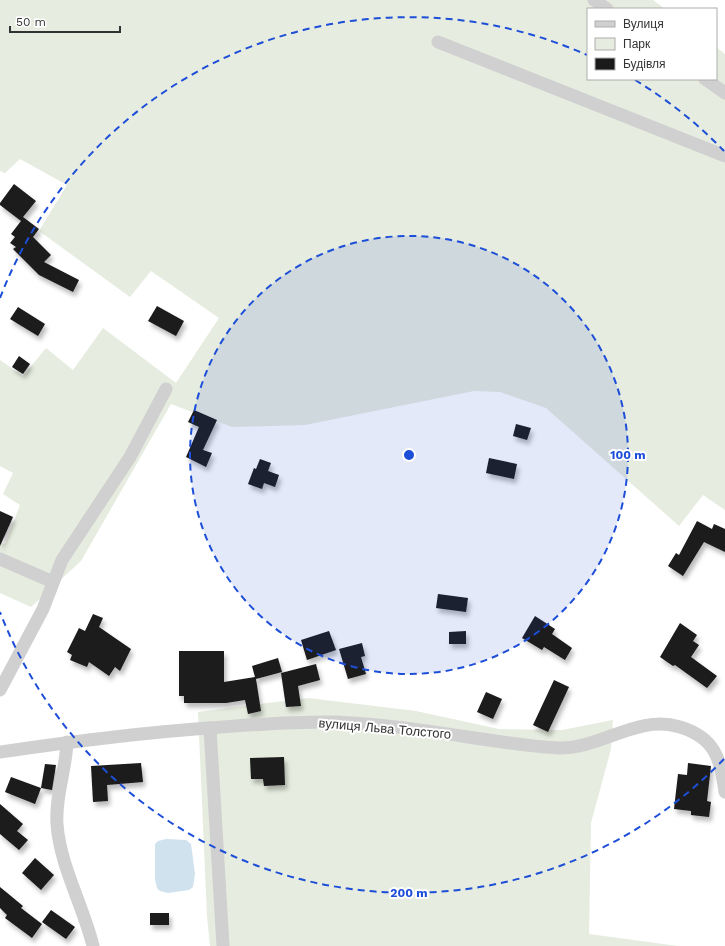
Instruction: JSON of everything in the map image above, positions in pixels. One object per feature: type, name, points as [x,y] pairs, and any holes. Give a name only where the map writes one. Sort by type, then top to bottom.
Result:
[{"type":"street","points":[[594,0],[606,8]]},
{"type":"street","points":[[438,42],[725,156]]},
{"type":"street","points":[[706,80],[725,93]]},
{"type":"street","points":[[0,690],[43,609],[62,560],[130,457],[166,389]]},
{"type":"street","points":[[0,560],[53,582]]},
{"type":"street","name":"вулиця Льва Толстого","points":[[0,752],[144,732],[294,721],[338,722],[416,729],[532,746],[567,748],[594,743],[637,727],[655,724],[674,725],[691,731],[711,745],[720,762],[725,792]]},
{"type":"street","points":[[210,728],[223,946]]},
{"type":"street","points":[[67,742],[66,766],[58,806],[58,837],[62,856],[84,914],[93,946]]},
{"type":"green space","points":[[0,0],[653,0],[664,8],[587,8],[587,80],[717,80],[717,48],[725,54],[725,510],[703,495],[679,526],[546,408],[500,392],[474,391],[305,425],[232,427],[171,404],[81,561],[31,607],[0,593],[0,543],[5,544],[20,505],[3,494],[13,473],[0,466],[0,360],[23,376],[46,348],[73,370],[103,328],[176,383],[219,318],[151,271],[130,297],[39,231],[67,185],[20,159],[5,173],[0,171]]},
{"type":"green space","points":[[308,698],[416,711],[499,729],[562,730],[613,720],[611,749],[591,823],[589,934],[678,946],[210,946],[207,916],[198,712]]},
{"type":"water","points":[[166,839],[186,840],[191,844],[195,874],[193,887],[189,890],[168,893],[160,891],[157,888],[155,879],[155,844],[158,841]]},
{"type":"building","points":[[14,184],[36,201],[23,217],[39,229],[33,237],[51,255],[44,262],[79,280],[73,292],[39,275],[13,249],[16,247],[10,243],[15,237],[11,234],[21,221],[0,205],[0,203]]},
{"type":"building","points":[[157,306],[184,321],[176,336],[148,321]]},
{"type":"building","points":[[18,307],[45,324],[38,336],[10,319]]},
{"type":"building","points":[[19,356],[30,364],[23,374],[12,367]]},
{"type":"building","points":[[194,410],[217,420],[203,450],[212,453],[206,467],[186,457],[199,427],[188,422]]},
{"type":"building","points":[[516,424],[531,428],[527,440],[513,436]]},
{"type":"building","points":[[489,458],[517,464],[514,479],[486,473]]},
{"type":"building","points":[[260,459],[271,463],[268,471],[279,475],[275,487],[264,483],[262,489],[248,484],[254,468],[256,469]]},
{"type":"building","points":[[0,511],[13,517],[0,546]]},
{"type":"building","points":[[697,521],[712,529],[714,524],[725,529],[725,552],[704,542],[683,576],[668,566],[676,553],[679,555]]},
{"type":"building","points":[[438,594],[468,598],[466,612],[436,608]]},
{"type":"building","points":[[93,614],[103,618],[99,627],[131,649],[120,671],[115,667],[109,676],[89,662],[87,667],[70,660],[72,655],[67,652],[79,628],[85,631]]},
{"type":"building","points":[[535,616],[555,629],[552,634],[572,648],[565,660],[544,647],[542,650],[522,638]]},
{"type":"building","points":[[680,623],[697,635],[693,641],[699,645],[691,657],[717,676],[707,688],[675,665],[673,666],[660,657]]},
{"type":"building","points":[[329,631],[336,650],[307,660],[301,640]]},
{"type":"building","points":[[466,631],[466,644],[449,644],[449,632]]},
{"type":"building","points":[[362,643],[365,656],[361,657],[366,674],[348,679],[339,649]]},
{"type":"building","points":[[179,651],[224,651],[224,682],[255,677],[252,666],[278,658],[282,672],[256,679],[261,711],[248,714],[245,700],[226,703],[184,703],[184,696],[179,696]]},
{"type":"building","points":[[316,664],[320,680],[298,686],[301,706],[286,707],[281,673]]},
{"type":"building","points":[[554,680],[569,687],[548,732],[533,725]]},
{"type":"building","points":[[486,692],[502,699],[493,719],[477,712]]},
{"type":"building","points":[[284,757],[285,785],[264,786],[263,779],[251,779],[250,758]]},
{"type":"building","points":[[141,763],[143,782],[107,785],[108,801],[93,802],[91,766]]},
{"type":"building","points":[[688,763],[711,766],[707,801],[711,802],[709,817],[691,815],[691,811],[674,809],[678,774],[687,775]]},
{"type":"building","points":[[45,764],[56,765],[52,790],[41,788]]},
{"type":"building","points":[[11,777],[41,788],[35,804],[5,792]]},
{"type":"building","points":[[0,804],[23,824],[17,831],[28,840],[19,850],[0,834]]},
{"type":"building","points":[[35,858],[54,875],[41,890],[22,873]]},
{"type":"building","points":[[0,887],[23,906],[21,908],[42,924],[32,938],[5,918],[7,915],[0,908]]},
{"type":"building","points":[[51,910],[75,927],[66,939],[42,922]]},
{"type":"building","points":[[150,913],[169,913],[169,925],[150,925]]}]
